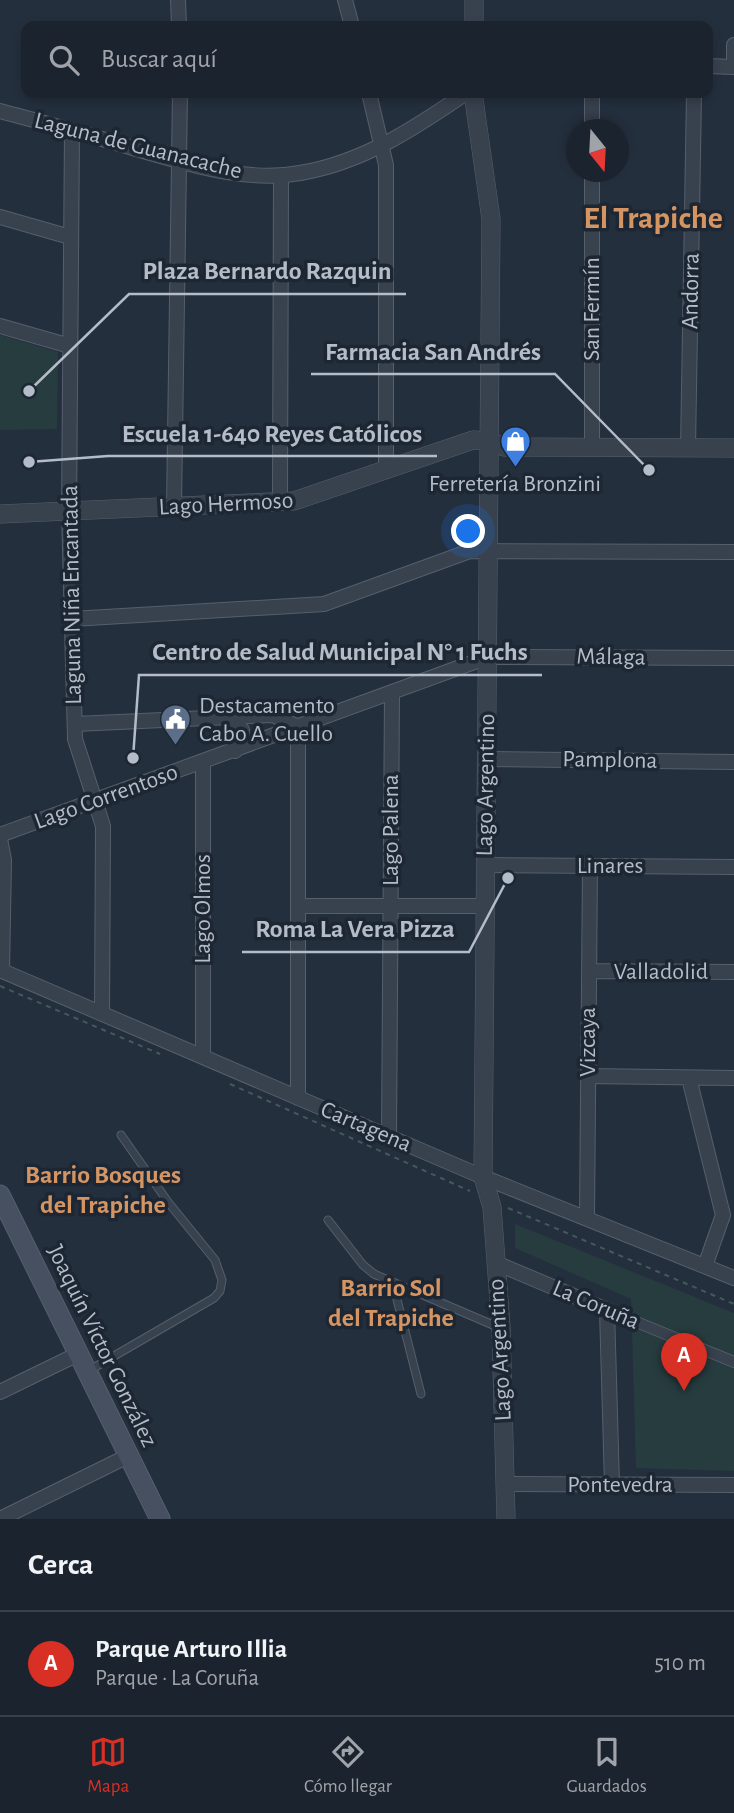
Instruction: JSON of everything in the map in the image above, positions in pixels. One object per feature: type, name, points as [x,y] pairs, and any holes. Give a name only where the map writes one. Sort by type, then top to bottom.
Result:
[{"type":"main road","name":"Joaquín Víctor González","points":[[0,1195],[160,1519]]},
{"type":"street","points":[[178,0],[179,21]]},
{"type":"street","points":[[345,0],[351,21]]},
{"type":"street","points":[[474,0],[474,21]]},
{"type":"street","points":[[713,66],[734,67],[734,45]]},
{"type":"street","points":[[174,507],[180,98]]},
{"type":"street","points":[[370,98],[386,165],[386,471]]},
{"type":"street","name":"Laguna de Guanacache","points":[[0,111],[229,172],[281,176],[331,166],[383,145],[458,98]]},
{"type":"street","name":"Lago Argentino","points":[[474,98],[491,219],[483,1177],[491,1200],[501,1328],[506,1519]]},
{"type":"street","points":[[592,98],[592,119]]},
{"type":"street","name":"Andorra","points":[[688,448],[694,98]]},
{"type":"street","name":"Laguna Niña Encantada","points":[[72,131],[69,512],[75,738],[103,826],[102,1013]]},
{"type":"street","points":[[280,502],[281,176]]},
{"type":"street","name":"San Fermín","points":[[592,182],[592,447]]},
{"type":"street","points":[[0,217],[70,237]]},
{"type":"street","points":[[0,326],[70,346]]},
{"type":"street","name":"Lago Hermoso","points":[[0,514],[307,499],[473,440],[489,440],[504,447],[734,448]]},
{"type":"street","points":[[72,618],[324,604],[470,551],[734,552]]},
{"type":"street","name":"Málaga","points":[[488,657],[734,658]]},
{"type":"street","name":"Lago Correntoso","points":[[0,837],[488,657]]},
{"type":"street","name":"Lago Palena","points":[[389,1136],[392,693]]},
{"type":"street","points":[[75,724],[273,715],[298,727],[299,1098]]},
{"type":"street","points":[[218,718],[232,720],[242,730],[240,743],[235,751]]},
{"type":"street","name":"Pamplona","points":[[487,759],[734,762]]},
{"type":"street","name":"Lago Olmos","points":[[203,762],[203,1056]]},
{"type":"street","points":[[0,837],[4,860],[1,970]]},
{"type":"street","name":"Linares","points":[[486,866],[734,867]]},
{"type":"street","name":"Vizcaya","points":[[586,1218],[590,866]]},
{"type":"street","points":[[299,906],[485,906]]},
{"type":"street","name":"Cartagena","points":[[1,970],[483,1177],[734,1278]]},
{"type":"street","name":"Valladolid","points":[[589,971],[734,972]]},
{"type":"street","points":[[588,1076],[734,1078]]},
{"type":"street","points":[[689,1078],[723,1215],[705,1266]]},
{"type":"street","name":"La Coruña","points":[[496,1264],[734,1362]]},
{"type":"street","points":[[607,1310],[612,1485]]},
{"type":"street","points":[[0,1392],[78,1354]]},
{"type":"street","points":[[0,1519],[20,1515],[128,1455]]},
{"type":"street","name":"Pontevedra","points":[[505,1484],[734,1485]]},
{"type":"lane","points":[[87,1372],[214,1298],[220,1291],[222,1280],[215,1260],[168,1202],[121,1135]]},
{"type":"lane","points":[[328,1220],[363,1265],[393,1284],[501,1328]]},
{"type":"lane","points":[[393,1284],[421,1394]]},
{"type":"path","points":[[0,986],[166,1056]]},
{"type":"path","points":[[220,1079],[733,1304]]},
{"type":"green space","points":[[0,335],[58,352],[57,429],[0,430]]},
{"type":"green space","points":[[515,1224],[734,1313],[734,1471],[636,1468],[631,1299],[515,1248]]},
{"type":"place","name":"Plaza Bernardo Razquin","points":[[29,391]]},
{"type":"place","name":"Escuela 1-640 Reyes Católicos","points":[[29,462]]},
{"type":"place","name":"Ferretería Bronzini","points":[[515,469]]},
{"type":"place","name":"Farmacia San Andrés","points":[[649,470]]},
{"type":"place","name":"Destacamento Cabo A. Cuello","points":[[176,747]]},
{"type":"place","name":"Centro de Salud Municipal N° 1 Fuchs","points":[[133,758]]},
{"type":"place","name":"Roma La Vera Pizza","points":[[508,878]]},
{"type":"place","name":"Parque Arturo Illia","points":[[684,1391]]},
{"type":"district","name":"El Trapiche","points":[[653,218]]},
{"type":"district","name":"Barrio Bosques del Trapiche","points":[[103,1190]]},
{"type":"district","name":"Barrio Sol del Trapiche","points":[[391,1303]]}]
